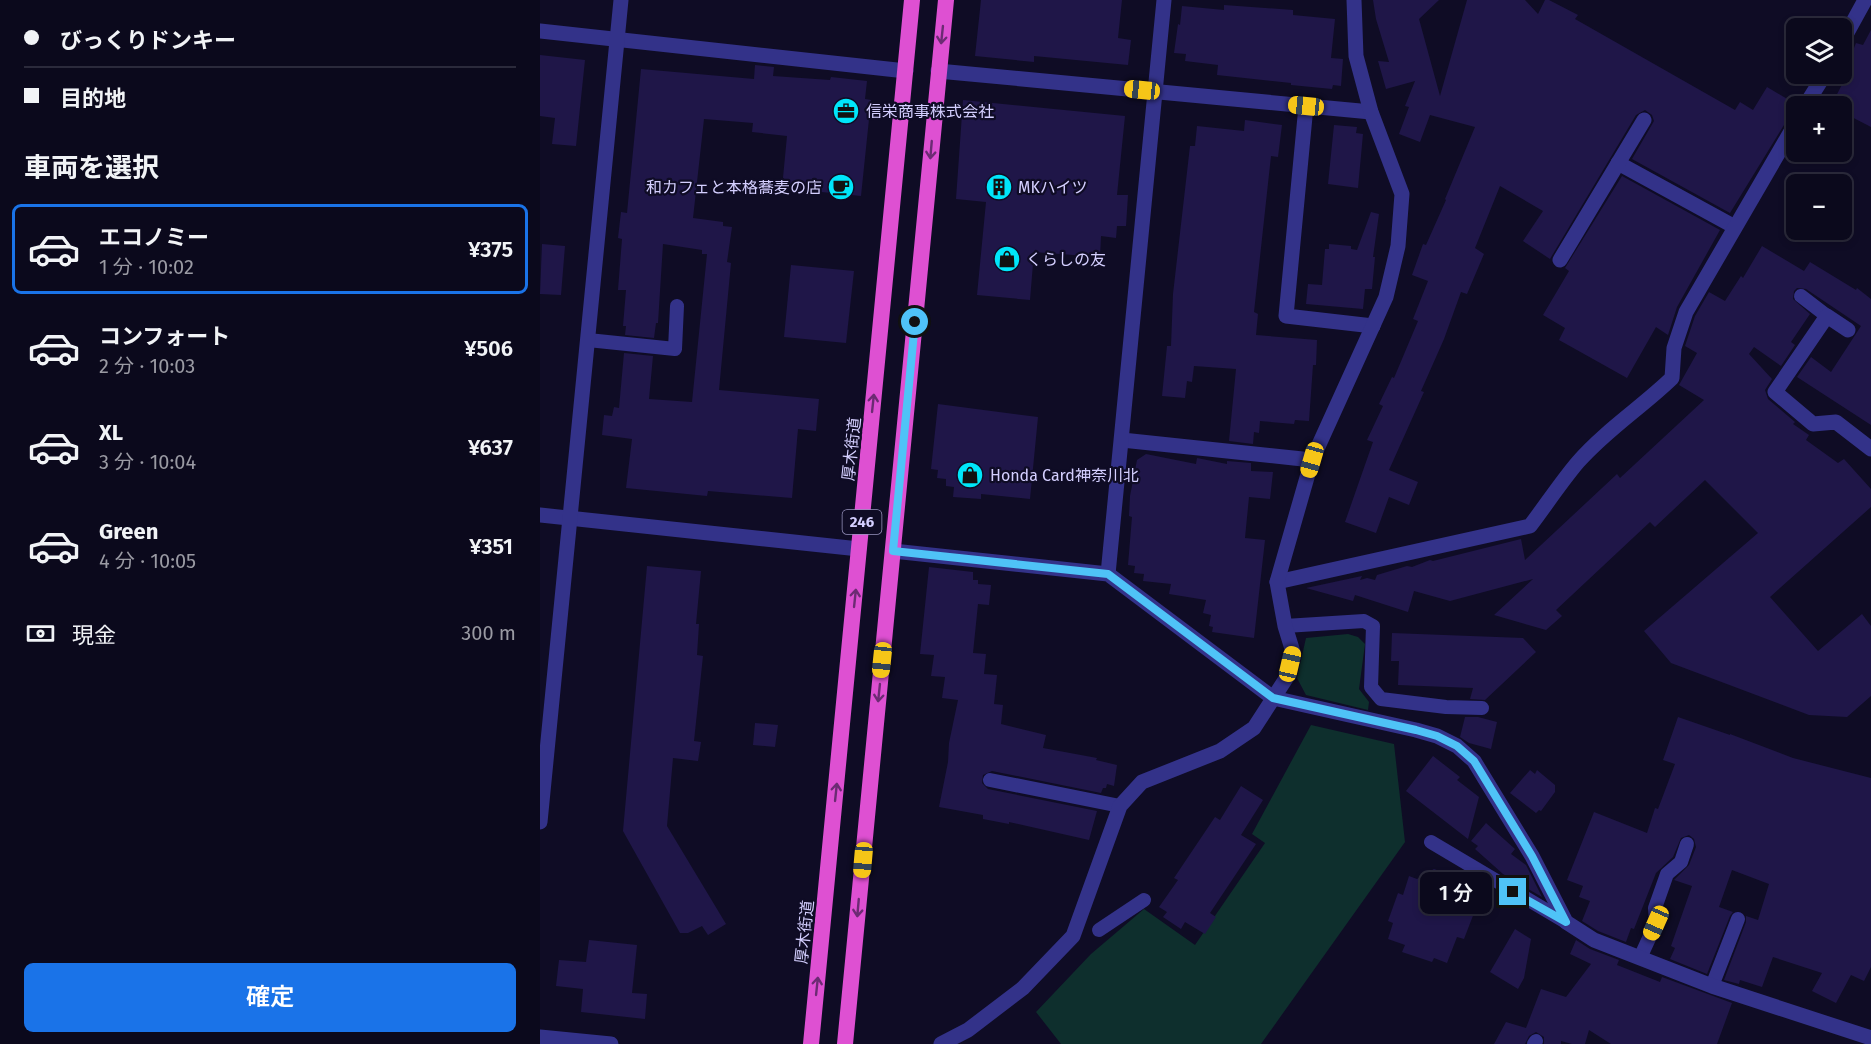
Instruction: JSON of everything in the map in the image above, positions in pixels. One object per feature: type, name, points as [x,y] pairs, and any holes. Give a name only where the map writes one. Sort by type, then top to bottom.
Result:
[{"type":"highway","name":"厚木街道","points":[[812,1044],[912,0]]},
{"type":"highway","name":"246","points":[[845,1044],[946,0]]},
{"type":"street","points":[[540,822],[621,0]]},
{"type":"street","points":[[1108,574],[1164,0]]},
{"type":"street","points":[[941,1044],[968,1030],[1023,988],[1073,936],[1120,806],[1142,782],[1220,751],[1254,728],[1287,677],[1293,652],[1285,626],[1277,582],[1312,460],[1386,297],[1398,246],[1402,194],[1371,112],[1356,56],[1354,0]]},
{"type":"street","points":[[1852,24],[1865,0]]},
{"type":"street","points":[[540,31],[906,71]]},
{"type":"street","points":[[938,70],[1371,112]]},
{"type":"street","points":[[1306,106],[1286,316],[1373,326]]},
{"type":"street","points":[[1560,260],[1644,120]]},
{"type":"street","points":[[1277,582],[1530,526],[1579,462],[1624,418],[1672,378],[1674,348],[1686,312],[1786,140]]},
{"type":"street","points":[[1618,163],[1735,227]]},
{"type":"street","points":[[1848,330],[1827,316],[1775,392],[1813,424],[1836,422],[1871,449]]},
{"type":"street","points":[[1122,440],[1312,460]]},
{"type":"street","points":[[540,515],[859,549]]},
{"type":"street","points":[[893,551],[1108,574],[1273,698],[1437,736],[1457,746],[1474,761],[1532,856],[1566,922],[1594,940],[1712,986],[1871,1038]]},
{"type":"street","points":[[540,1037],[611,1044]]},
{"type":"lane","points":[[1802,296],[1827,316]]},
{"type":"lane","points":[[588,340],[675,349],[677,306]]},
{"type":"lane","points":[[1285,626],[1364,621],[1373,626],[1371,687],[1380,699],[1446,707],[1482,708]]},
{"type":"lane","points":[[990,780],[1120,806]]},
{"type":"lane","points":[[1431,842],[1566,922]]},
{"type":"lane","points":[[1640,958],[1656,923],[1655,908],[1667,874],[1681,862],[1687,844]]},
{"type":"lane","points":[[1099,930],[1144,900]]},
{"type":"lane","points":[[1712,986],[1738,919]]},
{"type":"green space","points":[[1348,634],[1358,637],[1365,644],[1359,689],[1369,702],[1368,710],[1306,695],[1297,678],[1306,638]]},
{"type":"green space","points":[[1311,725],[1394,744],[1405,842],[1261,1044],[1061,1044],[1036,1012],[1091,954],[1144,909],[1195,945],[1265,843],[1252,834]]},
{"type":"building","points":[[981,0],[1122,0],[1118,38],[1131,40],[1128,65],[1034,56],[1034,62],[975,56]]},
{"type":"building","points":[[1373,0],[1439,0],[1419,19],[1440,96],[1467,0],[1525,0],[1538,14],[1545,0],[1549,0],[1578,15],[1575,19],[1735,110],[1740,102],[1753,110],[1767,87],[1786,98],[1786,122],[1730,213],[1632,159],[1654,121],[1652,115],[1645,110],[1636,115],[1550,259],[1523,241],[1543,211],[1500,186],[1475,248],[1484,254],[1467,294],[1461,292],[1444,339],[1421,391],[1424,392],[1389,470],[1418,482],[1409,505],[1389,497],[1376,533],[1345,522],[1373,442],[1367,440],[1383,406],[1379,404],[1392,377],[1394,378],[1418,321],[1413,319],[1428,281],[1412,275],[1423,244],[1426,245],[1446,200],[1475,127],[1430,115],[1420,142],[1399,134],[1409,107],[1405,106],[1415,81],[1386,89],[1378,61],[1389,62],[1376,19]]},
{"type":"building","points":[[1224,5],[1293,10],[1293,15],[1335,19],[1331,58],[1343,59],[1341,86],[1333,85],[1332,89],[1217,75],[1218,65],[1185,61],[1186,54],[1174,53],[1182,6],[1224,10]]},
{"type":"building","points":[[1871,30],[1871,127],[1852,117],[1852,96],[1836,96],[1842,84],[1852,84],[1852,53],[1856,43],[1863,45]]},
{"type":"building","points":[[540,55],[585,60],[576,146],[552,144],[555,118],[540,116]]},
{"type":"building","points":[[755,65],[774,67],[773,76],[830,80],[831,77],[867,81],[865,99],[871,100],[861,196],[782,188],[787,136],[752,132],[753,123],[704,119],[693,218],[723,222],[723,226],[732,227],[727,262],[731,263],[719,390],[819,399],[816,431],[798,429],[792,498],[708,491],[707,496],[626,488],[632,439],[602,435],[604,415],[612,416],[614,407],[619,408],[624,353],[653,356],[649,399],[692,402],[707,254],[702,254],[702,250],[663,244],[658,323],[656,323],[654,338],[625,335],[626,326],[623,326],[626,290],[618,290],[622,239],[618,238],[621,212],[627,213],[641,69],[754,79]]},
{"type":"building","points":[[963,100],[1125,116],[1117,195],[1128,195],[1126,226],[1117,226],[1116,238],[1101,236],[1100,257],[1034,252],[1030,300],[977,295],[986,202],[956,199]]},
{"type":"building","points":[[1245,120],[1282,125],[1278,157],[1271,156],[1254,312],[1258,314],[1256,335],[1317,340],[1309,421],[1295,420],[1294,424],[1260,421],[1259,433],[1254,432],[1253,444],[1229,441],[1236,369],[1194,366],[1192,382],[1187,381],[1185,398],[1162,396],[1167,346],[1171,346],[1173,294],[1190,146],[1195,146],[1197,126],[1244,131]]},
{"type":"building","points":[[1334,125],[1357,127],[1356,133],[1363,134],[1358,188],[1328,184]]},
{"type":"building","points":[[1622,176],[1720,230],[1677,307],[1668,335],[1656,327],[1627,378],[1559,340],[1565,328],[1543,315],[1569,271],[1565,268]]},
{"type":"building","points":[[1371,212],[1379,214],[1373,257],[1375,257],[1372,289],[1365,289],[1363,309],[1306,304],[1308,284],[1322,285],[1325,249],[1329,249],[1329,244],[1351,246],[1351,249],[1357,250]]},
{"type":"building","points":[[542,244],[565,246],[561,295],[540,294]]},
{"type":"building","points":[[1762,246],[1804,271],[1810,262],[1856,290],[1857,288],[1871,299],[1871,425],[1797,377],[1811,357],[1831,372],[1861,326],[1806,289],[1797,288],[1793,299],[1810,314],[1791,342],[1795,345],[1781,366],[1754,347],[1749,354],[1772,379],[1765,390],[1768,399],[1795,422],[1793,424],[1809,435],[1806,440],[1838,463],[1844,459],[1871,489],[1871,507],[1770,597],[1818,651],[1862,614],[1871,626],[1871,696],[1847,717],[1809,715],[1671,663],[1644,631],[1758,533],[1705,480],[1655,527],[1650,522],[1556,610],[1562,616],[1546,630],[1494,615],[1533,579],[1450,601],[1414,591],[1408,612],[1355,595],[1353,601],[1306,588],[1362,576],[1360,580],[1367,578],[1375,580],[1377,575],[1407,566],[1412,567],[1430,560],[1521,539],[1525,560],[1617,474],[1620,478],[1704,400],[1679,385],[1697,353],[1685,346],[1695,316],[1709,292],[1725,301],[1741,276],[1743,278]]},
{"type":"building","points":[[791,265],[854,271],[846,343],[784,337]]},
{"type":"building","points":[[938,404],[1038,417],[1030,499],[981,494],[981,499],[953,497],[954,487],[946,486],[946,479],[937,478],[938,470],[931,469]]},
{"type":"building","points":[[1146,454],[1196,464],[1197,458],[1227,464],[1227,461],[1251,463],[1251,471],[1273,472],[1270,499],[1249,497],[1245,538],[1265,540],[1254,638],[1212,632],[1213,627],[1209,626],[1211,615],[1203,613],[1206,600],[1169,594],[1171,584],[1143,581],[1144,574],[1134,573],[1135,566],[1128,565],[1132,517],[1129,516],[1130,496],[1137,460]]},
{"type":"building","points":[[647,566],[701,571],[696,624],[699,624],[697,655],[703,656],[694,741],[701,742],[698,761],[673,758],[667,826],[726,924],[708,935],[702,926],[688,933],[680,933],[623,831]]},
{"type":"building","points":[[929,567],[973,572],[973,580],[978,580],[978,584],[991,585],[989,605],[978,604],[973,653],[986,654],[984,674],[997,675],[994,704],[1003,705],[1001,724],[1046,735],[1043,748],[1097,758],[1096,760],[1117,765],[1114,786],[1107,784],[1101,793],[992,771],[983,775],[982,783],[988,789],[1097,811],[1089,840],[1009,822],[1009,824],[983,819],[983,815],[939,807],[958,700],[942,698],[945,677],[931,676],[934,655],[920,654]]},
{"type":"building","points":[[1392,633],[1523,638],[1536,652],[1485,700],[1470,699],[1473,688],[1398,685],[1399,661],[1391,661]]},
{"type":"building","points":[[1465,717],[1478,717],[1497,722],[1491,749],[1469,743],[1460,737]]},
{"type":"building","points":[[1678,717],[1793,758],[1871,778],[1871,967],[1864,981],[1851,975],[1836,1003],[1812,991],[1822,973],[1773,957],[1762,987],[1740,980],[1739,984],[1724,980],[1746,922],[1746,916],[1758,920],[1769,884],[1732,870],[1719,907],[1733,912],[1707,974],[1670,959],[1675,948],[1671,946],[1692,886],[1674,880],[1689,865],[1696,847],[1694,839],[1689,835],[1681,838],[1673,857],[1656,873],[1634,929],[1631,928],[1626,942],[1598,931],[1582,921],[1590,901],[1579,897],[1583,886],[1567,880],[1594,812],[1647,833],[1655,808],[1658,809],[1675,764],[1663,760]]},
{"type":"building","points":[[755,723],[778,725],[775,747],[753,745]]},
{"type":"building","points":[[1433,756],[1460,777],[1457,780],[1479,797],[1468,839],[1406,791]]},
{"type":"building","points":[[1530,770],[1535,774],[1537,770],[1555,785],[1555,792],[1541,811],[1536,813],[1510,793]]},
{"type":"building","points":[[1241,786],[1263,800],[1241,835],[1256,844],[1210,913],[1216,917],[1205,934],[1185,922],[1181,929],[1163,917],[1167,912],[1159,907],[1178,880],[1174,878],[1215,817],[1220,820]]},
{"type":"building","points":[[1486,823],[1515,849],[1511,854],[1526,865],[1542,897],[1503,874],[1475,849],[1478,846],[1471,841]]},
{"type":"building","points":[[1434,869],[1484,887],[1464,939],[1457,937],[1447,963],[1434,958],[1432,962],[1402,952],[1405,945],[1388,939],[1393,923],[1388,921],[1398,893],[1403,895],[1409,876],[1417,879]]},
{"type":"building","points":[[1515,929],[1531,939],[1524,978],[1518,989],[1490,972]]},
{"type":"building","points":[[589,940],[637,945],[632,993],[647,994],[645,1019],[581,1012],[583,989],[556,986],[559,960],[586,962]]},
{"type":"building","points":[[1576,940],[1590,949],[1619,960],[1617,965],[1660,982],[1662,977],[1732,1003],[1717,1044],[1611,1044],[1589,1030],[1585,1044],[1561,1041],[1561,1044],[1544,1044],[1544,1037],[1536,1032],[1529,1036],[1525,1044],[1494,1044],[1506,1022],[1526,1028],[1541,989],[1566,997],[1591,964],[1570,954]]},
{"type":"place","name":"信栄商事株式会社","points":[[846,111]]},
{"type":"place","name":"和カフェと本格蕎麦の店","points":[[841,187]]},
{"type":"place","name":"MKハイツ","points":[[999,187]]},
{"type":"place","name":"くらしの友","points":[[1007,259]]},
{"type":"place","name":"Honda Card神奈川北","points":[[970,475]]},
{"type":"route","points":[[915,322],[893,551],[1108,574],[1273,698],[1416,730],[1437,736],[1457,746],[1474,761],[1532,856],[1566,922],[1513,892]]}]
